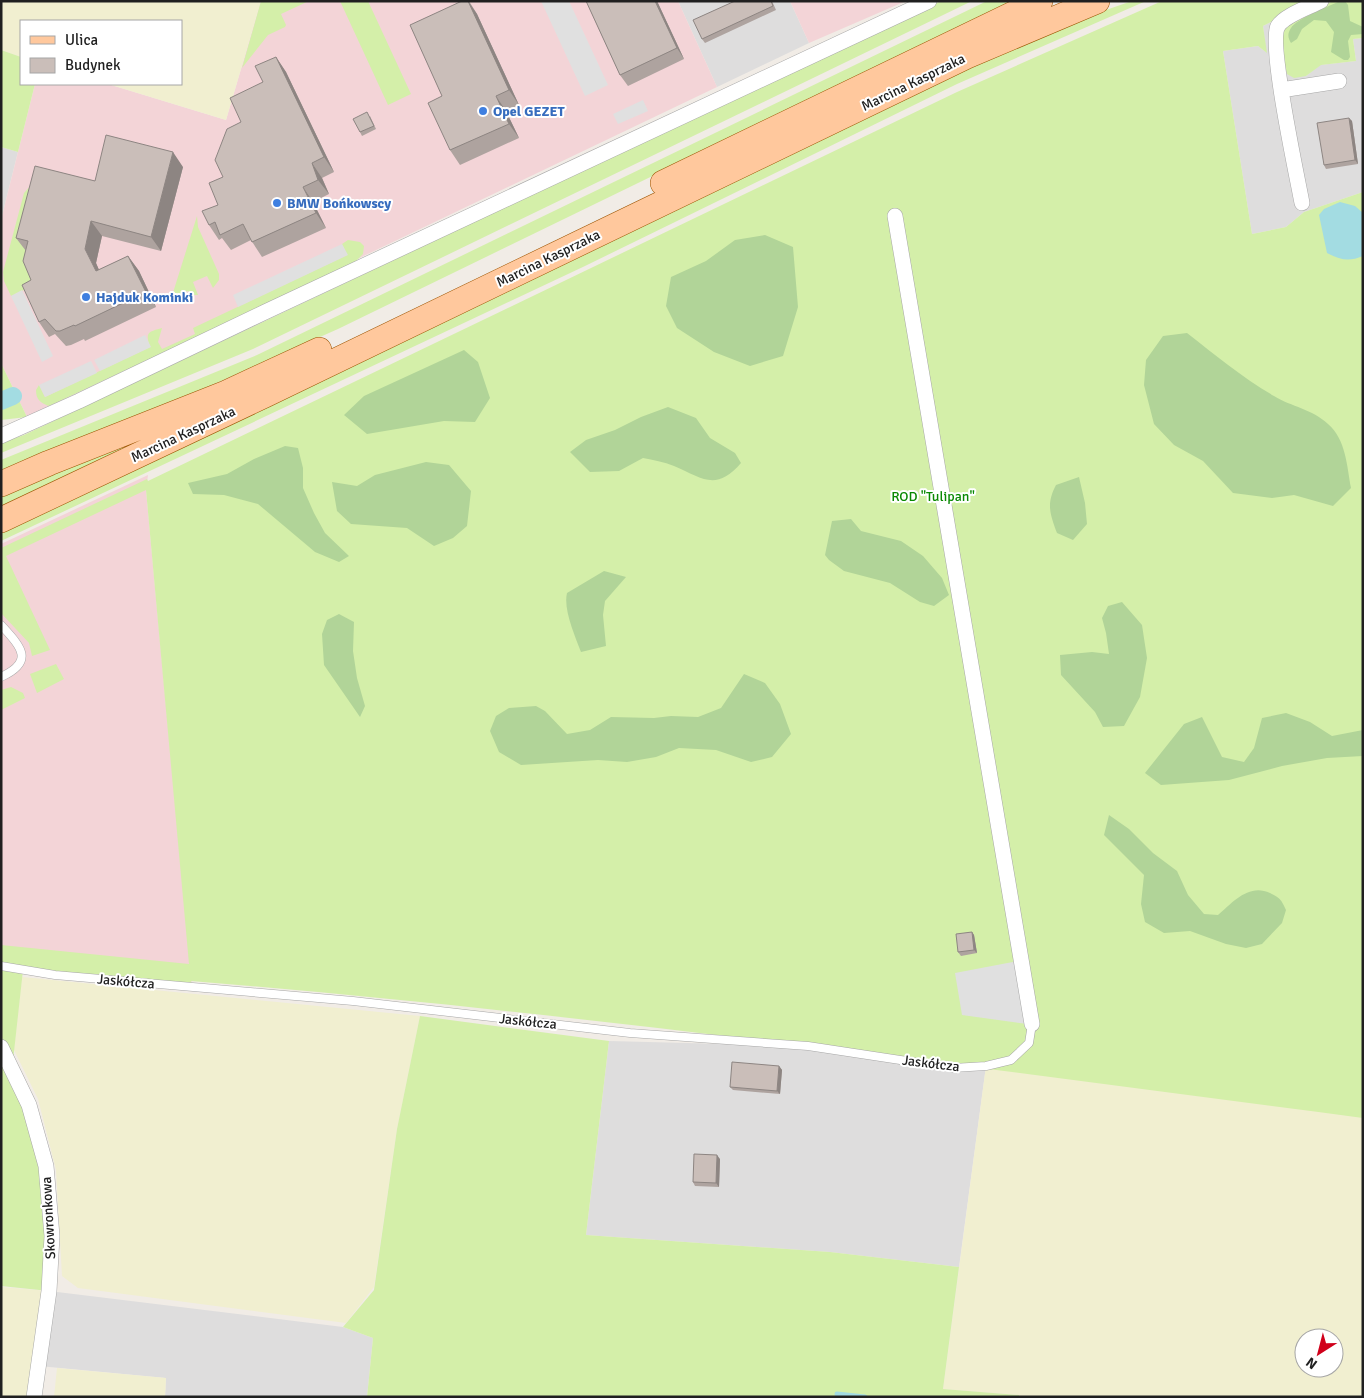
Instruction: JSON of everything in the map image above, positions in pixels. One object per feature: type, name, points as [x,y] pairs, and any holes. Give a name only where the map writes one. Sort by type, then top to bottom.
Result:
[{"type":"main road","name":"Marcina Kasprzaka","points":[[1,484],[48,463],[226,393],[293,362],[1040,1]]},
{"type":"main road","name":"Marcina Kasprzaka","points":[[1,520],[274,391],[967,56],[1097,1]]},
{"type":"street","points":[[1,436],[929,1]]},
{"type":"street","points":[[1302,203],[1281,90],[1275,50],[1275,34],[1279,25],[1287,18],[1321,1]]},
{"type":"street","points":[[1281,90],[1339,80]]},
{"type":"street","points":[[895,216],[1032,1024]]},
{"type":"street","name":"Skowronkowa","points":[[1,1048],[29,1106],[46,1166],[52,1236],[50,1291],[34,1397]]},
{"type":"lane","points":[[1,625],[19,644],[23,658],[17,669],[1,677]]},
{"type":"lane","name":"Jaskółcza","points":[[1,966],[55,975],[344,1000],[630,1033],[808,1046],[953,1068],[986,1066],[1011,1060],[1029,1043],[1032,1024]]},
{"type":"shaded area","points":[[1,1],[261,1],[226,120],[111,85],[182,85],[182,20],[20,20],[20,57],[1,50]]},
{"type":"shaded area","points":[[261,1],[678,1],[717,87],[27,417],[1,363],[1,220],[35,85],[111,85],[226,120]]},
{"type":"shaded area","points":[[541,1],[569,1],[608,85],[585,96]]},
{"type":"shaded area","points":[[678,1],[790,1],[809,43],[717,87]]},
{"type":"shaded area","points":[[790,1],[906,1],[809,43]]},
{"type":"shaded area","points":[[1314,1],[1333,1],[1290,22],[1306,76],[1320,65],[1356,61],[1353,39],[1363,38],[1363,192],[1304,212],[1286,227],[1252,234],[1223,51],[1258,46],[1266,52],[1263,26]]},
{"type":"shaded area","points":[[643,100],[648,111],[618,124],[613,114]]},
{"type":"shaded area","points":[[1,147],[18,152],[1,220]]},
{"type":"shaded area","points":[[342,244],[348,255],[238,307],[233,295]]},
{"type":"shaded area","points":[[22,290],[53,356],[42,362],[11,296]]},
{"type":"shaded area","points":[[145,335],[151,347],[100,371],[94,360]]},
{"type":"shaded area","points":[[91,361],[97,373],[45,397],[39,385]]},
{"type":"shaded area","points":[[148,475],[146,490],[192,986],[1,964],[1,544]]},
{"type":"shaded area","points":[[1018,961],[1027,1024],[962,1015],[955,973]]},
{"type":"shaded area","points":[[22,977],[420,1016],[397,1129],[374,1287],[346,1323],[78,1288],[62,1276],[56,1170],[38,1099],[14,1050]]},
{"type":"shaded area","points":[[609,1041],[808,1046],[986,1066],[959,1267],[830,1252],[586,1235]]},
{"type":"shaded area","points":[[986,1066],[1363,1117],[1363,1397],[1019,1397],[1018,1395],[943,1389]]},
{"type":"shaded area","points":[[1,1287],[49,1291],[34,1397],[1,1397]]},
{"type":"shaded area","points":[[49,1291],[343,1327],[373,1338],[367,1397],[165,1397],[166,1378],[39,1366]]},
{"type":"shaded area","points":[[57,1368],[166,1378],[165,1397],[54,1397]]},
{"type":"green space","points":[[261,1],[309,1],[281,14],[286,25],[285,27],[268,35],[242,68]]},
{"type":"green space","points":[[340,1],[368,1],[411,94],[388,105]]},
{"type":"green space","points":[[941,1],[972,1],[253,349],[1,453],[1,443],[24,435]]},
{"type":"green space","points":[[987,1],[1012,1],[338,329],[185,397],[1,470],[1,460],[257,355]]},
{"type":"green space","points":[[1132,1],[1146,1],[957,84],[585,266],[1,541],[1,532],[949,77],[1103,11]]},
{"type":"green space","name":"ROD \"Tulipan\"","points":[[1162,1],[1314,1],[1263,26],[1267,53],[1258,46],[1223,51],[1252,234],[1286,227],[1304,212],[1363,192],[1363,1118],[778,1042],[631,1025],[338,994],[191,981],[192,986],[23,970],[12,1070],[46,1166],[49,1291],[1,1286],[1,945],[189,964],[146,490],[6,556],[50,650],[32,656],[29,643],[1,613],[1,548],[147,479],[148,481],[957,92]]},
{"type":"green space","points":[[1333,1],[1363,1],[1363,38],[1353,39],[1356,61],[1321,65],[1306,76],[1294,78],[1287,74],[1281,49],[1283,29],[1290,22]]},
{"type":"green space","points":[[1340,1],[1345,1],[1348,5],[1350,21],[1363,27],[1363,34],[1351,35],[1348,41],[1350,57],[1348,60],[1344,60],[1331,52],[1334,32],[1326,21],[1314,20],[1302,29],[1297,39],[1291,43],[1288,34],[1294,24]]},
{"type":"green space","points":[[1,50],[20,57],[20,85],[35,85],[18,152],[1,147]]},
{"type":"green space","points":[[32,184],[37,284],[11,296],[4,281],[3,272],[24,193]]},
{"type":"green space","points":[[197,216],[198,227],[219,274],[219,280],[213,288],[207,276],[193,282],[198,295],[193,295],[188,291],[171,299]]},
{"type":"green space","points":[[765,235],[793,247],[798,307],[783,356],[750,366],[714,352],[677,328],[666,306],[671,277],[706,261],[735,240]]},
{"type":"green space","points":[[348,240],[360,242],[364,246],[363,254],[353,264],[49,406],[38,398],[36,390],[39,385],[45,397],[150,347],[149,333],[162,328],[158,342],[162,349],[195,334],[193,328],[347,255],[342,244]]},
{"type":"green space","points":[[1187,333],[1251,382],[1281,400],[1309,411],[1334,430],[1339,437],[1345,454],[1351,488],[1333,506],[1294,495],[1272,498],[1233,493],[1203,461],[1174,445],[1154,424],[1144,385],[1146,360],[1163,336]]},
{"type":"green space","points":[[464,350],[478,362],[490,398],[475,422],[444,421],[367,434],[344,415],[364,396]]},
{"type":"green space","points":[[1,363],[27,417],[1,420]]},
{"type":"green space","points":[[668,407],[696,418],[710,438],[735,453],[741,463],[724,477],[709,480],[658,461],[643,458],[619,471],[590,472],[570,452],[586,440],[615,430],[641,417]]},
{"type":"green space","points":[[183,419],[1,509],[1,497],[20,487]]},
{"type":"green space","points":[[285,446],[298,448],[303,468],[303,488],[314,513],[325,533],[349,556],[339,562],[315,552],[258,504],[224,495],[193,494],[188,483],[227,474],[254,459]]},
{"type":"green space","points":[[426,462],[449,465],[471,491],[467,526],[453,538],[434,546],[407,528],[351,524],[337,511],[332,482],[357,486],[375,475]]},
{"type":"green space","points":[[1079,477],[1085,503],[1087,524],[1073,540],[1057,533],[1050,504],[1056,485]]},
{"type":"green space","points":[[851,519],[861,531],[901,541],[923,556],[942,578],[949,595],[934,606],[920,602],[890,583],[844,571],[829,560],[825,555],[832,521]]},
{"type":"green space","points":[[604,571],[626,577],[605,601],[603,615],[606,646],[581,652],[568,614],[567,593]]},
{"type":"green space","points":[[1122,602],[1142,625],[1147,658],[1140,697],[1124,726],[1103,727],[1095,712],[1061,675],[1060,655],[1092,652],[1109,654],[1102,618],[1108,606]]},
{"type":"green space","points":[[339,614],[354,622],[353,651],[357,678],[365,706],[360,717],[324,665],[322,634],[327,620]]},
{"type":"green space","points":[[56,664],[64,679],[37,693],[30,674]]},
{"type":"green space","points":[[744,674],[765,683],[780,704],[791,734],[772,757],[751,762],[716,750],[679,748],[656,757],[627,762],[598,760],[521,765],[499,752],[490,731],[496,716],[509,708],[536,706],[545,711],[567,734],[590,730],[611,717],[698,717],[721,708]]},
{"type":"green space","points":[[11,687],[23,693],[25,698],[1,710],[1,690]]},
{"type":"green space","points":[[1286,713],[1310,722],[1332,736],[1363,730],[1363,756],[1327,758],[1282,766],[1229,780],[1161,785],[1145,773],[1184,724],[1202,717],[1222,757],[1244,762],[1254,748],[1262,718]]},
{"type":"green space","points":[[1109,815],[1129,829],[1153,853],[1177,871],[1188,895],[1204,914],[1218,915],[1242,895],[1255,890],[1270,893],[1280,899],[1286,910],[1282,923],[1262,944],[1246,948],[1226,944],[1190,931],[1164,933],[1145,922],[1141,904],[1144,875],[1104,835]]},
{"type":"green space","points":[[420,1016],[609,1041],[586,1235],[830,1252],[959,1267],[943,1389],[1019,1395],[1019,1397],[367,1397],[373,1338],[343,1327],[374,1290],[397,1129]]},
{"type":"water","points":[[1340,202],[1355,206],[1363,213],[1363,256],[1358,258],[1345,259],[1327,253],[1319,215],[1324,209]]},
{"type":"building","points":[[462,1],[468,1],[509,90],[496,96],[509,124],[450,150],[428,103],[442,96],[410,25]]},
{"type":"building","points":[[586,1],[655,1],[677,48],[620,75]]},
{"type":"building","points":[[735,1],[771,1],[773,6],[702,39],[693,20]]},
{"type":"building","points":[[276,57],[324,157],[312,163],[318,180],[303,187],[316,213],[252,242],[243,224],[220,235],[215,222],[209,225],[202,211],[218,205],[209,183],[223,177],[215,160],[227,129],[241,122],[230,98],[263,82],[255,66]]},
{"type":"building","points":[[367,112],[374,126],[360,132],[353,119]]},
{"type":"building","points":[[1349,118],[1355,160],[1324,165],[1317,123]]},
{"type":"building","points":[[106,135],[173,152],[151,237],[91,221],[85,249],[96,271],[128,256],[146,292],[75,326],[56,331],[45,319],[39,322],[22,285],[31,280],[23,261],[28,241],[16,238],[35,166],[95,181]]},
{"type":"building","points":[[972,932],[974,950],[958,952],[956,934]]},
{"type":"building","points":[[732,1062],[779,1066],[777,1091],[730,1087]]},
{"type":"building","points":[[694,1154],[717,1155],[716,1183],[693,1182]]},
{"type":"waterway","points":[[1,401],[13,396]]},
{"type":"waterway","points":[[837,1394],[865,1397]]},
{"type":"place","name":"Opel GEZET","points":[[483,111]]},
{"type":"place","name":"BMW Bońkowscy","points":[[277,203]]},
{"type":"place","name":"Hajduk Kominki","points":[[86,297]]}]
